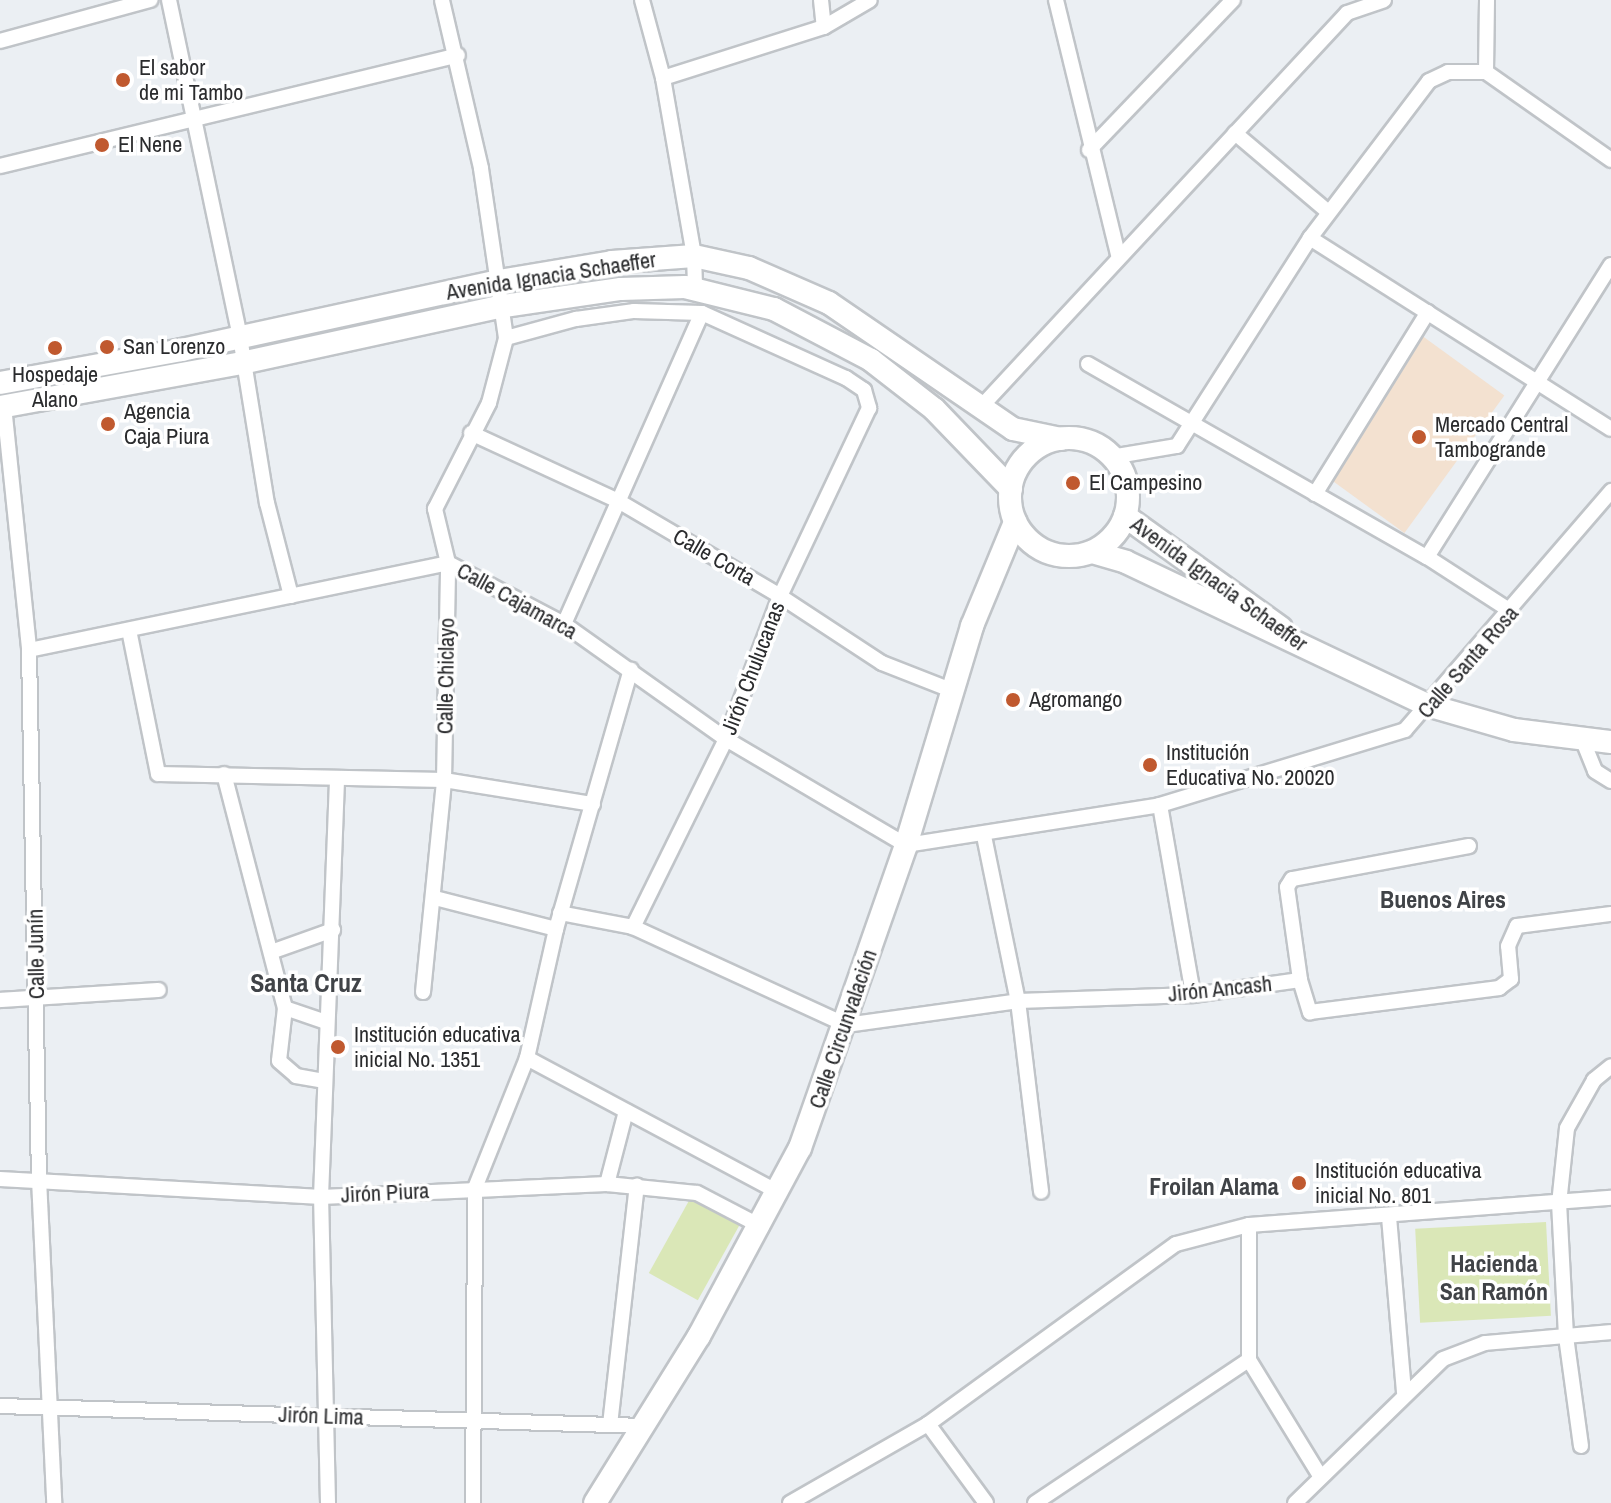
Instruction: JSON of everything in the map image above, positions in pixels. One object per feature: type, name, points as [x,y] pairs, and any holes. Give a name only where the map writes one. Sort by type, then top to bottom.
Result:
[{"type":"main road","name":"Avenida Ignacia Schaeffer","points":[[0,383],[240,337],[499,281],[694,256],[749,268],[829,303],[1013,429],[1061,439]]},
{"type":"main road","name":"Avenida Ignacia Schaeffer","points":[[2,406],[242,363],[504,306],[621,289],[690,288],[774,309],[871,360],[934,409],[1011,489]]},
{"type":"main road","points":[[1061,439],[1097,446],[1111,457],[1127,486],[1125,516],[1117,531],[1092,552],[1065,556],[1039,548],[1015,522],[1011,489],[1028,455],[1061,439]]},
{"type":"main road","name":"Avenida Ignacia Schaeffer","points":[[1125,516],[1314,653]]},
{"type":"main road","name":"Calle Circunvalación","points":[[595,1503],[762,1227],[776,1191],[800,1148],[846,1025],[906,845],[951,690],[1015,522]]},
{"type":"main road","name":"Avenida Ignacia Schaeffer","points":[[1092,552],[1126,562],[1314,653]]},
{"type":"main road","points":[[1314,653],[1427,705],[1514,730],[1583,741],[1611,742]]},
{"type":"street","points":[[0,41],[150,0]]},
{"type":"street","points":[[169,0],[291,596]]},
{"type":"street","name":"Calle Chiclayo","points":[[423,992],[435,898],[444,780],[448,563],[435,509],[500,375],[506,338],[504,306],[458,55],[442,0]]},
{"type":"street","points":[[642,0],[663,78],[694,256],[683,312]]},
{"type":"street","points":[[821,0],[824,27]]},
{"type":"street","points":[[663,78],[824,27],[870,0]]},
{"type":"street","points":[[1056,0],[1089,150],[1118,255]]},
{"type":"street","points":[[1089,150],[1233,0]]},
{"type":"street","points":[[980,408],[1118,255],[1235,133],[1345,7],[1384,0]]},
{"type":"street","points":[[1486,72],[1487,0]]},
{"type":"street","points":[[0,166],[458,55]]},
{"type":"street","points":[[1111,457],[1167,452],[1177,446],[1189,422],[1310,238],[1429,81],[1448,72],[1486,72],[1611,160]]},
{"type":"street","points":[[1235,133],[1328,212]]},
{"type":"street","points":[[1310,238],[1611,429]]},
{"type":"street","points":[[1427,557],[1611,265]]},
{"type":"street","points":[[506,338],[576,319],[634,311],[702,313],[564,624]]},
{"type":"street","points":[[1315,494],[1428,312]]},
{"type":"street","name":"Jirón Chulucanas","points":[[633,927],[726,739],[780,596],[869,408],[864,390],[846,378],[702,313]]},
{"type":"street","points":[[1088,364],[1427,557],[1512,612]]},
{"type":"street","name":"Calle Junín","points":[[2,406],[29,650],[39,1179],[54,1503]]},
{"type":"street","name":"Calle Corta","points":[[471,433],[620,502],[780,596],[882,663],[951,690]]},
{"type":"street","name":"Calle Santa Rosa","points":[[906,845],[984,836],[1160,805],[1405,730],[1512,612],[1611,491]]},
{"type":"street","name":"Calle Cajamarca","points":[[29,650],[448,563],[564,624],[726,739],[906,845]]},
{"type":"street","points":[[129,630],[158,774],[444,780],[593,804]]},
{"type":"street","points":[[473,1503],[471,1421],[475,1188],[527,1058],[560,913],[631,670]]},
{"type":"street","points":[[1583,741],[1595,771],[1611,781]]},
{"type":"street","points":[[224,774],[285,1008],[279,1061],[296,1076],[324,1081]]},
{"type":"street","points":[[328,1503],[321,1197],[337,778]]},
{"type":"street","points":[[1160,805],[1193,995]]},
{"type":"street","points":[[984,836],[1018,1001],[1041,1192]]},
{"type":"street","points":[[1300,980],[1287,887],[1292,879],[1469,846]]},
{"type":"street","points":[[435,898],[556,929]]},
{"type":"street","points":[[560,913],[633,927],[846,1025]]},
{"type":"street","name":"Jirón Ancash","points":[[846,1025],[1018,1001],[1193,995],[1300,980],[1310,1012],[1499,988],[1511,979],[1508,946],[1517,926],[1611,914]]},
{"type":"street","points":[[271,952],[333,930]]},
{"type":"street","points":[[0,1000],[159,990]]},
{"type":"street","points":[[285,1008],[326,1022]]},
{"type":"street","points":[[527,1058],[776,1191]]},
{"type":"street","points":[[1581,1446],[1566,1336],[1559,1204],[1567,1128],[1594,1080],[1611,1066]]},
{"type":"street","points":[[607,1184],[626,1111]]},
{"type":"street","name":"Jirón Piura","points":[[0,1179],[321,1197],[607,1184],[697,1193],[762,1227]]},
{"type":"street","points":[[610,1425],[637,1186]]},
{"type":"street","points":[[790,1503],[928,1424],[1176,1244],[1249,1225],[1389,1217],[1611,1198]]},
{"type":"street","points":[[1389,1217],[1404,1392]]},
{"type":"street","points":[[1249,1225],[1249,1360],[1320,1476]]},
{"type":"street","points":[[1295,1503],[1404,1392],[1443,1359],[1485,1343],[1611,1332]]},
{"type":"street","points":[[1035,1503],[1249,1360]]},
{"type":"street","name":"Jirón Lima","points":[[0,1406],[642,1426]]},
{"type":"street","points":[[928,1424],[986,1503]]},
{"type":"shaded area","name":"Mercado Central Tambogrande","points":[[1421,335],[1504,396],[1404,533],[1321,473]]},
{"type":"green space","points":[[691,1197],[740,1224],[698,1300],[649,1273]]},
{"type":"green space","points":[[1546,1222],[1551,1316],[1420,1323],[1415,1229]]},
{"type":"place","name":"El sabor de mi Tambo","points":[[123,80]]},
{"type":"place","name":"El Nene","points":[[102,145]]},
{"type":"place","name":"San Lorenzo","points":[[107,347]]},
{"type":"place","name":"Hospedaje Alano","points":[[55,348]]},
{"type":"place","name":"Agencia Caja Piura","points":[[108,424]]},
{"type":"place","name":"Mercado Central Tambogrande","points":[[1419,437]]},
{"type":"place","name":"El Campesino","points":[[1073,483]]},
{"type":"place","name":"Agromango","points":[[1013,700]]},
{"type":"place","name":"Institución Educativa No. 20020","points":[[1150,765]]},
{"type":"place","name":"Institución educativa inicial No. 1351","points":[[338,1047]]},
{"type":"place","name":"Institución educativa inicial No. 801","points":[[1299,1183]]},
{"type":"district","name":"Buenos Aires","points":[[1443,900]]},
{"type":"district","name":"Santa Cruz","points":[[306,983]]},
{"type":"district","name":"Froilan Alama","points":[[1214,1187]]},
{"type":"district","name":"Hacienda San Ramón","points":[[1494,1278]]}]
